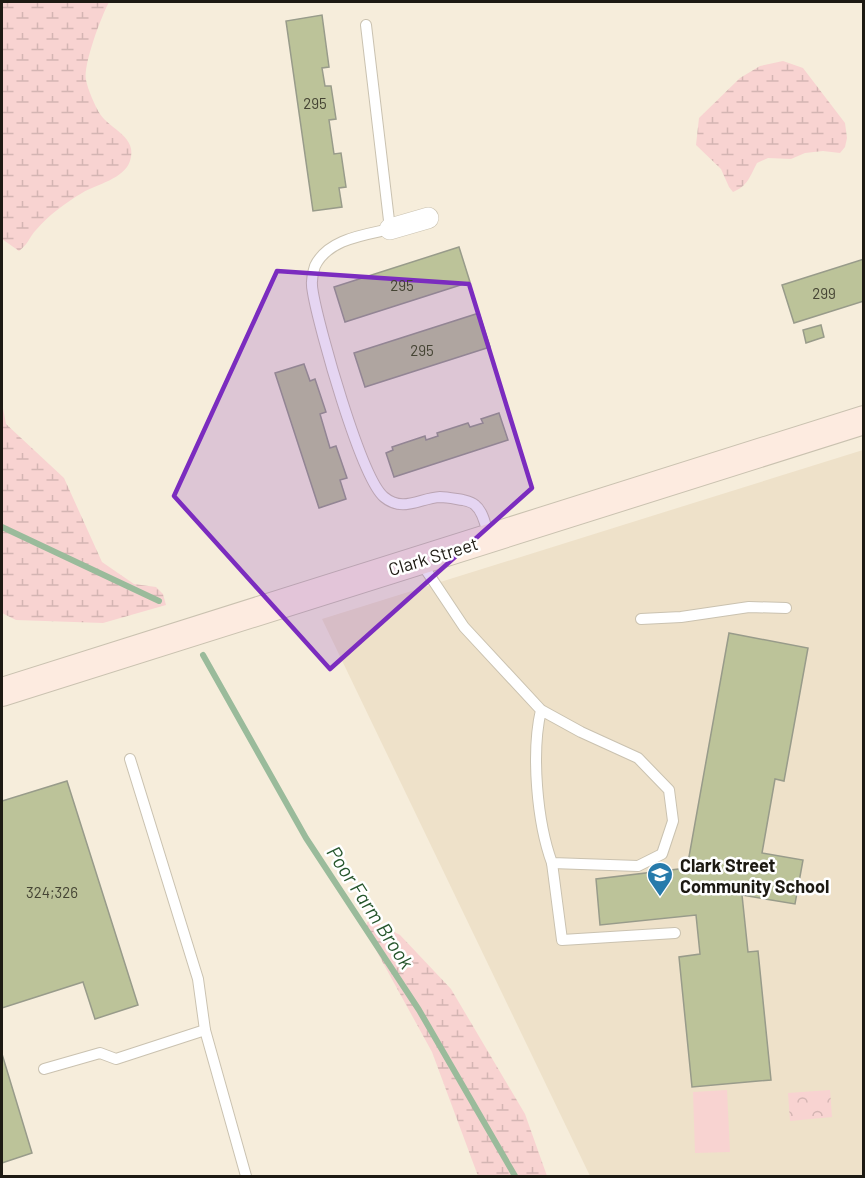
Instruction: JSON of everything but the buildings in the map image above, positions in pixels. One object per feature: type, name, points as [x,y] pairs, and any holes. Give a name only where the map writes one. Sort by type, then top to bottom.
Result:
[{"type":"street","points":[[390,229],[428,218]]},
{"type":"street","name":"Clark Street","points":[[2,692],[864,420]]},
{"type":"lane","points":[[366,25],[390,229],[341,242],[327,251],[317,263],[313,293],[343,402],[368,472],[383,496],[399,505],[421,503],[439,497],[475,504],[489,538]]},
{"type":"lane","points":[[420,560],[464,627],[541,710],[581,732],[638,758],[669,790],[673,821],[662,854],[638,866],[552,863]]},
{"type":"lane","points":[[640,619],[681,617],[749,607],[786,608]]},
{"type":"lane","points":[[541,710],[536,730],[537,778],[545,843],[552,863],[562,939],[675,933]]},
{"type":"lane","points":[[130,759],[198,979],[205,1030],[246,1176]]},
{"type":"lane","points":[[44,1069],[100,1053],[116,1059],[205,1030]]},
{"type":"highlighted area","points":[[277,271],[469,284],[532,488],[330,669],[174,496]]},
{"type":"shaded area","name":"Clark Street Community School","points":[[863,450],[863,1176],[590,1176],[322,619]]},
{"type":"green space","points":[[2,2],[109,2],[97,29],[87,64],[86,80],[100,114],[127,140],[131,153],[130,161],[122,172],[82,193],[57,210],[33,233],[19,251],[2,239]]},
{"type":"green space","points":[[783,61],[803,68],[845,123],[847,138],[845,147],[840,153],[823,151],[805,153],[791,159],[768,158],[757,163],[745,184],[733,192],[721,169],[696,145],[699,118],[740,78],[760,66]]},
{"type":"green space","points":[[2,403],[6,424],[64,478],[102,562],[134,584],[156,587],[163,594],[166,605],[103,623],[16,620],[2,613]]},
{"type":"green space","points":[[367,922],[379,924],[400,935],[451,989],[525,1114],[547,1176],[478,1176],[432,1052],[377,952],[366,928]]},
{"type":"green space","points":[[727,1090],[730,1152],[695,1153],[693,1092]]},
{"type":"green space","points":[[830,1090],[832,1117],[790,1121],[788,1093]]},
{"type":"waterway","name":"Poor Farm Brook","points":[[2,527],[159,601]]},
{"type":"waterway","name":"Poor Farm Brook","points":[[203,655],[306,838],[419,1010],[515,1176]]},
{"type":"place","name":"Clark Street Community School","points":[[660,898]]}]
